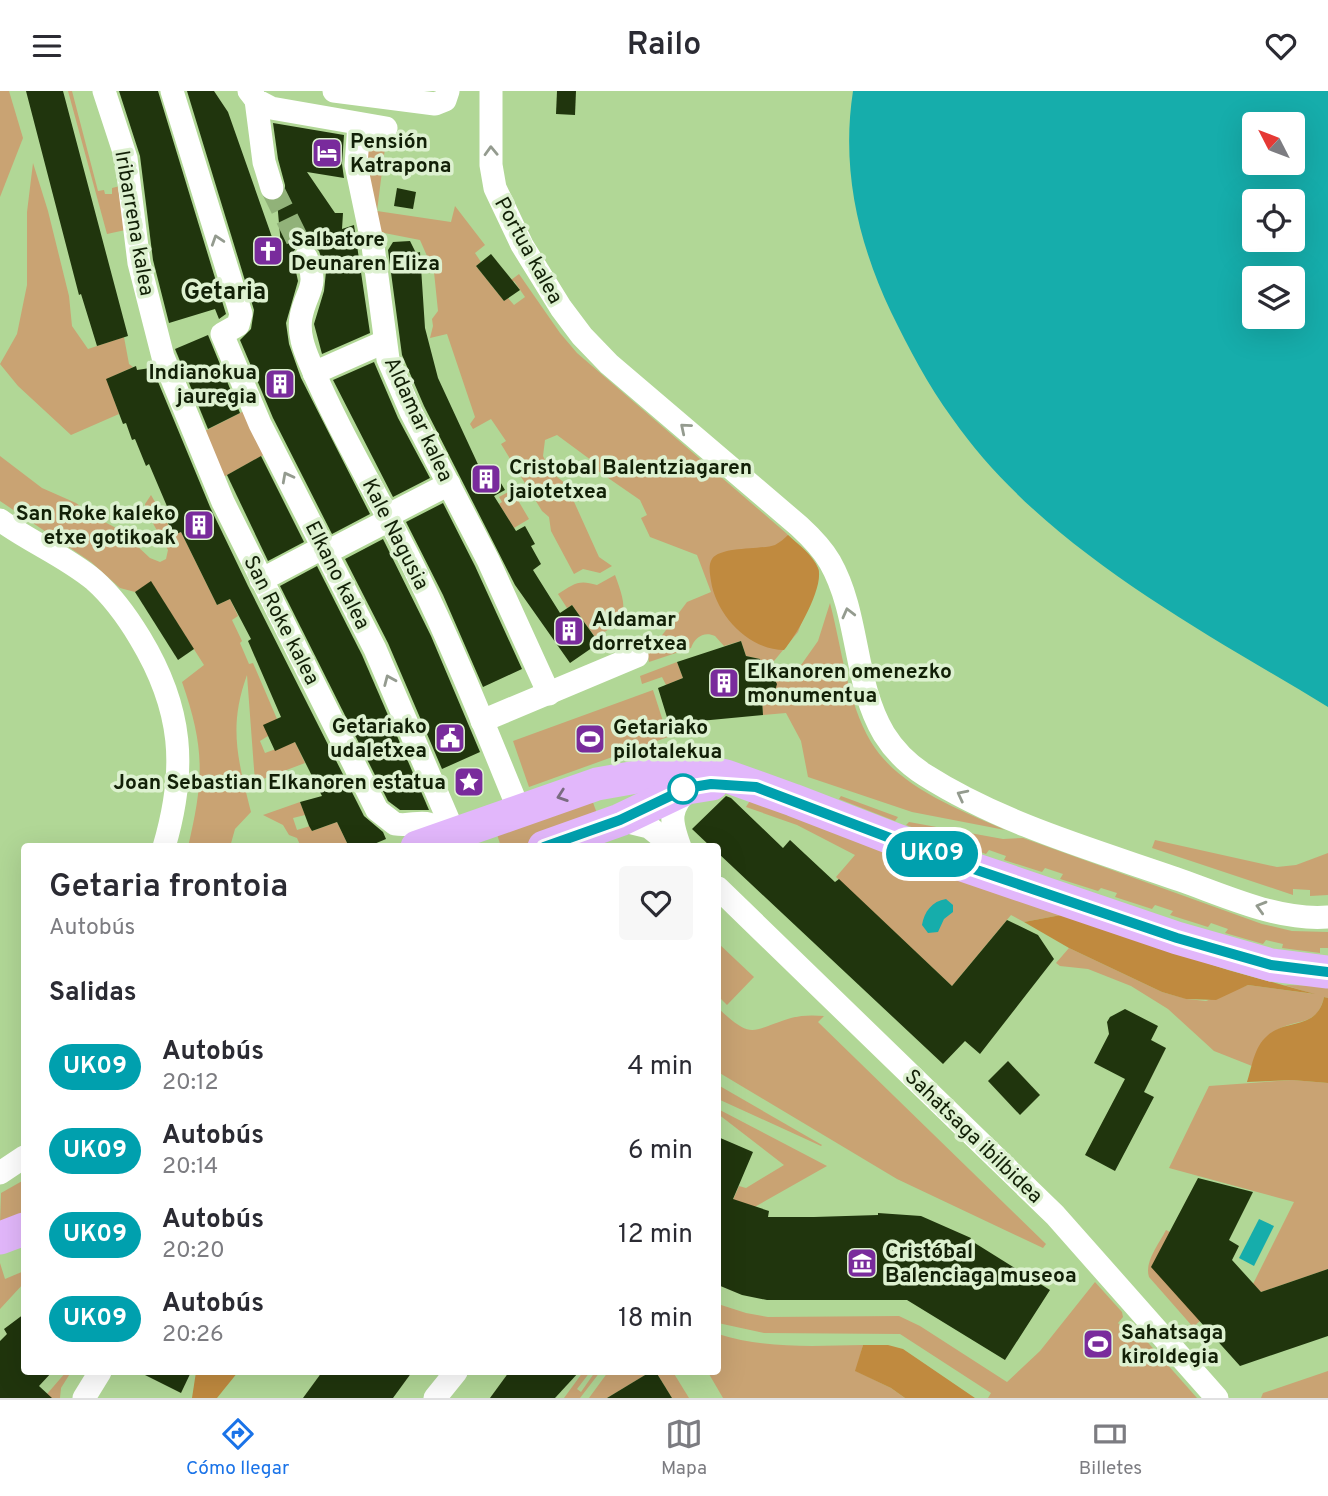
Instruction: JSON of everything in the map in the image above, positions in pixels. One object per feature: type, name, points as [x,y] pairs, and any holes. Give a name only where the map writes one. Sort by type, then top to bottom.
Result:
[{"type":"highway","points":[[448,838],[519,810],[606,782],[659,773],[698,771],[726,776],[956,863],[1177,938],[1271,965],[1328,972]]},
{"type":"highway","points":[[606,782],[625,790],[633,814]]},
{"type":"highway","points":[[555,843],[633,814],[691,787],[711,784],[756,787]]},
{"type":"highway","points":[[0,1238],[21,1230]]},
{"type":"street","name":"Iribarrena kalea","points":[[104,91],[126,157],[139,263],[163,357]]},
{"type":"street","name":"Elkano kalea","points":[[172,91],[241,311],[242,318],[236,327],[222,334],[260,424],[379,658],[448,838]]},
{"type":"street","points":[[334,91],[435,104],[445,100],[448,91]]},
{"type":"street","name":"Portua kalea","points":[[491,91],[491,165],[495,188],[522,245],[572,322],[609,364],[792,520],[823,551],[843,593],[869,697],[878,722],[897,751],[922,773],[988,808],[1098,851],[1264,908],[1301,916],[1328,917]]},
{"type":"street","points":[[253,96],[278,110],[386,128]]},
{"type":"street","points":[[253,96],[266,172],[272,188]]},
{"type":"street","name":"Aldamar kalea","points":[[359,124],[356,165],[373,246],[388,359],[488,559],[549,694]]},
{"type":"street","name":"Kale Nagusia","points":[[306,257],[313,282],[300,328],[314,373],[416,573],[519,810]]},
{"type":"street","points":[[314,373],[384,342]]},
{"type":"street","name":"San Roke kalea","points":[[163,357],[223,502],[377,810],[395,824],[432,824],[448,838]]},
{"type":"street","points":[[261,580],[388,518],[449,484]]},
{"type":"street","points":[[0,520],[74,565],[98,584],[126,617],[159,671],[174,714],[178,758],[176,801],[165,843]]},
{"type":"street","points":[[482,721],[637,656]]},
{"type":"street","points":[[677,843],[672,823],[673,811],[677,802],[691,787]]},
{"type":"street","points":[[633,814],[672,843]]},
{"type":"street","name":"Sahatsaga ibilbidea","points":[[721,891],[1063,1223],[1217,1398]]},
{"type":"street","points":[[0,1173],[21,1159]]},
{"type":"street","points":[[84,1398],[98,1375]]},
{"type":"street","points":[[435,1398],[454,1375]]},
{"type":"shaded area","points":[[0,91],[9,91],[23,138],[0,197]]},
{"type":"shaded area","points":[[68,91],[72,91],[98,191],[104,190],[105,194],[112,194],[112,188],[124,185],[130,229],[107,234]]},
{"type":"shaded area","points":[[364,145],[385,148],[377,211],[451,222],[455,206],[485,245],[475,253],[481,262],[476,266],[504,301],[508,298],[514,305],[525,297],[514,281],[508,285],[507,283],[519,274],[577,353],[786,533],[816,564],[819,571],[818,580],[798,632],[764,673],[789,682],[818,641],[830,603],[856,709],[871,742],[883,758],[897,772],[931,795],[1005,830],[912,812],[808,777],[801,741],[786,713],[763,715],[762,697],[775,690],[775,681],[763,673],[760,659],[746,656],[741,641],[724,646],[715,636],[704,635],[697,638],[691,648],[649,662],[648,654],[687,602],[711,592],[697,555],[650,537],[641,518],[647,515],[640,500],[598,471],[595,463],[557,435],[545,440],[543,456],[551,472],[566,484],[599,557],[612,566],[600,573],[583,569],[574,574],[551,531],[549,517],[542,511],[501,444],[506,441],[491,419],[473,429],[470,424],[475,417],[447,334],[430,338],[432,319],[438,311],[434,272],[420,240],[374,231]]},
{"type":"shaded area","points":[[33,163],[69,296],[72,326],[88,349],[124,337],[129,364],[133,367],[107,379],[119,414],[71,435],[18,386],[0,364],[17,334],[27,285],[27,212]]},
{"type":"shaded area","points":[[246,410],[267,453],[218,480],[199,434]]},
{"type":"shaded area","points":[[0,456],[42,488],[76,503],[120,530],[150,558],[160,562],[166,559],[168,550],[146,511],[145,504],[151,495],[174,535],[181,532],[217,605],[230,599],[238,616],[232,620],[242,641],[240,643],[249,664],[253,663],[277,719],[268,736],[260,741],[265,753],[295,742],[305,763],[255,782],[247,675],[236,727],[239,760],[251,812],[235,829],[231,843],[189,843],[197,802],[200,764],[195,726],[182,682],[204,665],[151,582],[135,592],[120,588],[91,562],[0,501]]},
{"type":"shaded area","points":[[512,490],[529,519],[514,528],[499,504],[502,502],[499,497]]},
{"type":"shaded area","points":[[788,535],[813,559],[819,576],[808,611],[784,650],[759,644],[747,637],[727,618],[714,594],[710,567],[712,559],[724,552],[769,547]]},
{"type":"shaded area","points":[[615,575],[622,597],[623,613],[614,625],[595,637],[572,605],[567,608],[558,594],[576,583],[597,585]]},
{"type":"shaded area","points":[[677,662],[683,678],[666,685],[662,677],[642,684],[640,676]]},
{"type":"shaded area","name":"Getariako pilotalekua","points":[[653,690],[668,737],[529,787],[513,741]]},
{"type":"shaded area","points":[[841,796],[898,817],[895,821],[839,799]]},
{"type":"shaded area","points":[[591,797],[599,819],[530,843],[500,843],[496,831]]},
{"type":"shaded area","points":[[751,799],[1061,915],[1024,922],[1011,915],[952,986],[836,877],[855,855],[797,825],[746,807]]},
{"type":"shaded area","points":[[300,802],[305,815],[293,818],[297,830],[310,826],[312,831],[337,822],[347,843],[299,843],[297,838],[289,835],[283,825],[263,815]]},
{"type":"shaded area","points":[[909,822],[1003,839],[1023,838],[1262,924],[1292,931],[1328,932],[1328,948],[1320,948],[1320,953],[1282,948],[1283,944],[1266,940],[1263,944],[1225,933],[1228,929],[1211,923],[1208,927],[1170,915],[1173,911],[1155,905],[1152,909],[1115,897],[1117,893],[1101,888],[1098,891],[1060,879],[1063,874],[1045,868],[1042,872],[1004,860],[1006,856],[989,850],[986,854],[906,825]]},
{"type":"shaded area","points":[[1155,840],[1277,867],[1296,865],[1328,853],[1328,895],[1310,896],[1310,890],[1293,889],[1293,895],[1152,848]]},
{"type":"shaded area","points":[[1061,915],[1228,970],[1315,994],[1248,985],[1216,1000],[1186,999],[1162,992],[1069,948],[1024,922]]},
{"type":"shaded area","points":[[721,946],[754,977],[727,1005],[721,999]]},
{"type":"shaded area","points":[[1069,948],[1162,992],[1187,999],[1206,1001],[1248,985],[1314,994],[1284,985],[1328,986],[1328,998],[1324,997],[1321,1007],[1311,1018],[1284,1026],[1272,1033],[1261,1046],[1252,1066],[1214,1051],[1168,1009],[1131,986],[1088,969],[1060,966],[1056,963]]},
{"type":"shaded area","points":[[1324,997],[1328,998],[1328,1083],[1292,1080],[1247,1082],[1256,1051],[1267,1036],[1283,1027],[1308,1020],[1320,1008]]},
{"type":"shaded area","points":[[721,1010],[739,1025],[753,1030],[795,1017],[824,1016],[818,1022],[1046,1244],[1043,1248],[897,1179],[721,1074]]},
{"type":"shaded area","points":[[1292,1080],[1328,1083],[1328,1269],[1261,1292],[1253,1284],[1294,1202],[1169,1168],[1209,1086]]},
{"type":"shaded area","points":[[721,1087],[822,1145],[721,1100]]},
{"type":"shaded area","points":[[721,1111],[827,1166],[751,1209],[732,1202],[739,1186],[746,1188],[784,1165],[721,1116]]},
{"type":"shaded area","points":[[21,1182],[21,1215],[0,1224],[1,1193]]},
{"type":"shaded area","points":[[1166,1230],[1170,1232],[1200,1321],[1193,1327],[1149,1277],[1150,1259]]},
{"type":"shaded area","points":[[0,1263],[5,1279],[21,1272],[21,1286],[0,1309]]},
{"type":"shaded area","name":"Sahatsaga kiroldegia","points":[[1095,1282],[1122,1312],[1123,1317],[1118,1323],[1131,1337],[1143,1337],[1197,1398],[988,1398],[991,1393],[900,1334],[764,1333],[721,1324],[721,1305],[768,1317],[899,1316],[920,1326],[1007,1382],[1040,1351]]},
{"type":"shaded area","points":[[721,1335],[771,1344],[863,1345],[856,1371],[905,1398],[723,1398],[710,1375],[721,1375]]},
{"type":"shaded area","points":[[863,1345],[888,1345],[903,1349],[975,1398],[905,1398],[891,1388],[855,1371]]},
{"type":"shaded area","points":[[1328,1371],[1328,1398],[1261,1398],[1263,1393]]},
{"type":"shaded area","points":[[63,1375],[69,1375],[61,1388],[60,1398],[49,1398],[47,1394]]},
{"type":"shaded area","points":[[196,1375],[236,1375],[217,1398],[192,1398]]},
{"type":"shaded area","points":[[581,1375],[588,1375],[577,1389],[581,1392],[593,1375],[598,1375],[580,1398],[564,1398]]},
{"type":"shaded area","points":[[606,1375],[645,1375],[607,1398],[589,1398]]},
{"type":"shaded area","points":[[658,1375],[675,1375],[689,1398],[672,1398]]},
{"type":"water","points":[[853,91],[1328,91],[1328,707],[1124,581],[1030,506],[989,464],[952,418],[927,380],[879,286],[855,205],[849,149]]},
{"type":"water","points":[[946,899],[953,905],[953,912],[944,919],[938,932],[928,933],[922,925],[927,912],[937,902]]},
{"type":"water","points":[[1259,1219],[1274,1226],[1254,1266],[1239,1258]]},
{"type":"building","points":[[26,91],[63,91],[128,336],[97,346],[81,294],[79,295]]},
{"type":"building","points":[[119,91],[158,91],[226,314],[219,319],[215,309],[169,323],[153,260],[140,156]]},
{"type":"building","points":[[187,91],[214,91],[228,112],[279,257],[282,257],[277,201],[285,192],[285,185],[273,123],[344,135],[344,178],[307,172],[335,213],[343,213],[342,229],[354,225],[370,333],[322,354],[314,324],[324,291],[326,272],[319,251],[307,243],[296,248],[292,254],[298,281],[286,323],[289,344],[301,378],[370,514],[332,534],[273,418],[240,340],[251,329],[254,310]]},
{"type":"building","points":[[557,91],[576,91],[575,115],[556,114]]},
{"type":"building","points":[[397,188],[416,192],[413,209],[394,206]]},
{"type":"building","points":[[410,241],[416,253],[420,252],[425,328],[438,378],[482,473],[492,468],[505,490],[494,496],[516,531],[525,526],[535,544],[531,546],[541,564],[533,570],[560,613],[572,605],[599,643],[570,663],[515,585],[424,406],[402,355],[388,250],[393,242]]},
{"type":"building","points":[[491,254],[520,290],[504,301],[476,266]]},
{"type":"building","points":[[208,335],[240,413],[208,429],[175,349]]},
{"type":"building","points":[[149,360],[210,507],[248,586],[364,816],[383,832],[386,839],[376,843],[347,843],[337,822],[312,831],[309,826],[300,802],[322,796],[295,742],[275,751],[263,725],[281,717],[248,641],[251,639],[230,599],[217,605],[181,532],[174,535],[163,513],[169,511],[149,464],[146,466],[135,439],[132,440],[126,423],[123,424],[106,379],[136,366],[137,370],[150,368]]},
{"type":"building","points":[[374,362],[398,418],[430,478],[393,497],[333,380]]},
{"type":"building","points":[[261,456],[304,542],[268,561],[227,475]]},
{"type":"building","points":[[443,503],[522,669],[483,687],[443,595],[406,522]]},
{"type":"building","points":[[383,539],[431,636],[480,752],[442,769],[388,643],[345,559]]},
{"type":"building","points":[[317,566],[362,655],[429,810],[400,810],[388,801],[280,586]]},
{"type":"building","points":[[151,581],[194,649],[178,660],[135,592]]},
{"type":"building","name":"Elkanoren omenezko monumentua","points":[[741,641],[746,656],[760,659],[763,670],[772,675],[777,684],[775,691],[762,699],[763,715],[679,723],[670,727],[658,688],[683,678],[677,662]]},
{"type":"building","points":[[726,796],[731,798],[783,848],[790,840],[835,882],[839,879],[952,986],[1007,920],[1038,935],[1054,959],[980,1054],[965,1041],[943,1064],[721,856],[721,843],[707,843],[692,829]]},
{"type":"building","points":[[1125,1009],[1158,1026],[1151,1040],[1166,1048],[1144,1092],[1154,1097],[1115,1171],[1085,1155],[1125,1079],[1094,1063],[1109,1034],[1107,1022],[1110,1017]]},
{"type":"building","points":[[1008,1061],[1040,1095],[1020,1115],[988,1081]]},
{"type":"building","name":"Cristóbal Balenciaga museoa","points":[[721,1138],[753,1152],[733,1199],[769,1211],[768,1217],[878,1213],[921,1216],[971,1238],[970,1240],[1050,1290],[1005,1360],[907,1300],[767,1300],[742,1295],[721,1286]]},
{"type":"building","points":[[1198,1178],[1253,1192],[1229,1240],[1239,1246],[1232,1260],[1261,1292],[1328,1269],[1328,1336],[1240,1366],[1151,1267]]},
{"type":"building","points":[[21,1316],[21,1375],[49,1375],[39,1386],[52,1398],[0,1398],[0,1341],[7,1334],[4,1329]]},
{"type":"building","points":[[145,1375],[190,1375],[181,1393]]},
{"type":"building","points":[[320,1375],[410,1375],[393,1398],[303,1398]]},
{"type":"building","points":[[507,1375],[576,1375],[555,1398],[490,1398]]},
{"type":"building","points":[[645,1375],[658,1375],[672,1398],[607,1398]]},
{"type":"tunnel","points":[[272,188],[306,257]]},
{"type":"bus line","name":"UK09","points":[[555,843],[620,820],[687,788],[711,784],[756,787],[956,863],[1177,938],[1271,965],[1328,972]]},
{"type":"place","name":"Pensión Katrapona","points":[[327,153]]},
{"type":"place","name":"Salbatore Deunaren Eliza","points":[[268,251]]},
{"type":"place","name":"Indianokua jauregia","points":[[280,384]]},
{"type":"place","name":"Cristobal Balentziagaren jaiotetxea","points":[[486,479]]},
{"type":"place","name":"San Roke kaleko etxe gotikoak","points":[[199,525]]},
{"type":"place","name":"Aldamar dorretxea","points":[[569,631]]},
{"type":"place","name":"Elkanoren omenezko monumentua","points":[[724,683]]},
{"type":"place","name":"Getariako udaletxea","points":[[450,738]]},
{"type":"place","name":"Getariako pilotalekua","points":[[590,739]]},
{"type":"place","name":"Joan Sebastian Elkanoren estatua","points":[[469,782]]},
{"type":"place","name":"Cristóbal Balenciaga museoa","points":[[862,1263]]},
{"type":"place","name":"Sahatsaga kiroldegia","points":[[1098,1344]]},
{"type":"district","name":"Getaria","points":[[225,291]]}]
